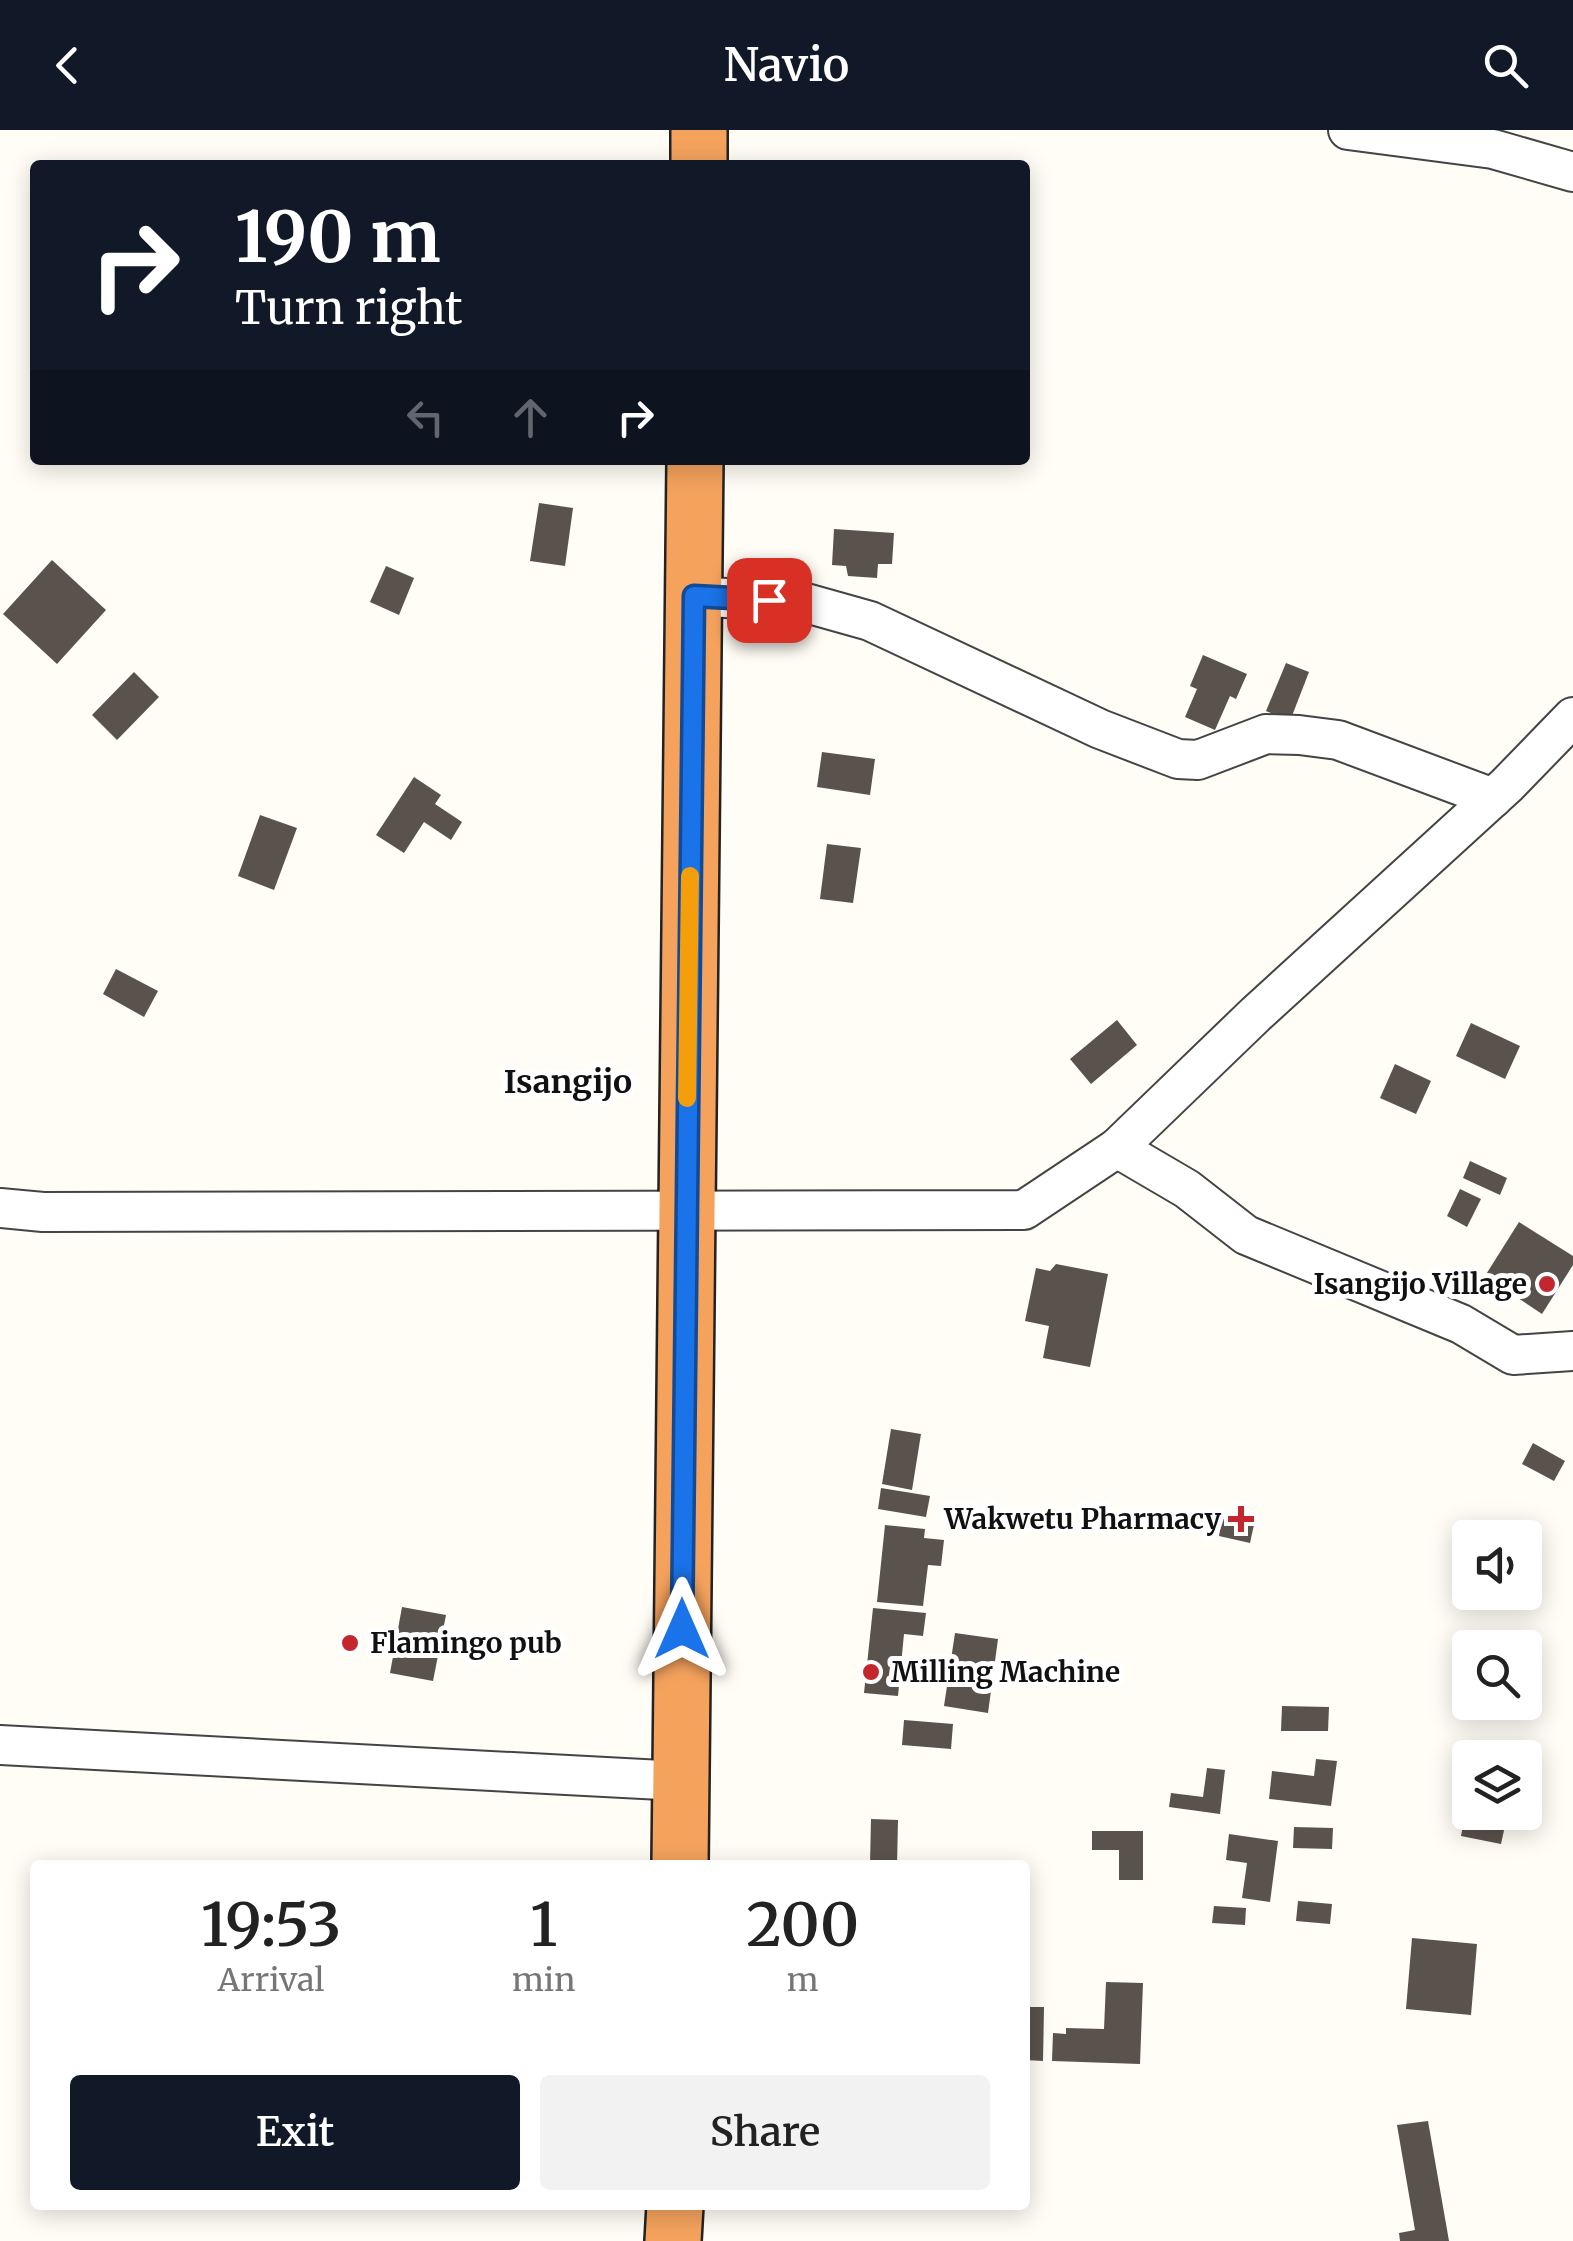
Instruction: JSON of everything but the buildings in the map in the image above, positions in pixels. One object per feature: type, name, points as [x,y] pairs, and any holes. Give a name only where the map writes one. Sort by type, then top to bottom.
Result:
[{"type":"highway","points":[[699,130],[699,160]]},
{"type":"highway","points":[[680,1860],[695,465]]},
{"type":"highway","points":[[673,2241],[675,2210]]},
{"type":"street","points":[[1348,130],[1493,149],[1573,172]]},
{"type":"street","points":[[694,596],[806,603],[870,621],[1100,728],[1178,759],[1198,760],[1266,734],[1300,734],[1338,740],[1493,798]]},
{"type":"street","points":[[0,1208],[42,1212],[1024,1210],[1118,1148],[1256,1014],[1493,798],[1573,718]]},
{"type":"street","points":[[1118,1148],[1187,1189],[1246,1235],[1461,1324],[1513,1355],[1573,1351]]},
{"type":"street","points":[[0,1745],[681,1781]]},
{"type":"slow traffic","points":[[687,1098],[690,876]]},
{"type":"place","name":"Isangijo Village","points":[[1547,1284]]},
{"type":"place","name":"Wakwetu Pharmacy","points":[[1241,1519]]},
{"type":"place","name":"Flamingo pub","points":[[350,1643]]},
{"type":"place","name":"Milling Machine","points":[[871,1672]]},
{"type":"district","name":"Isangijo","points":[[568,1082]]},
{"type":"route","points":[[682,1629],[694,596],[769,600]]}]
